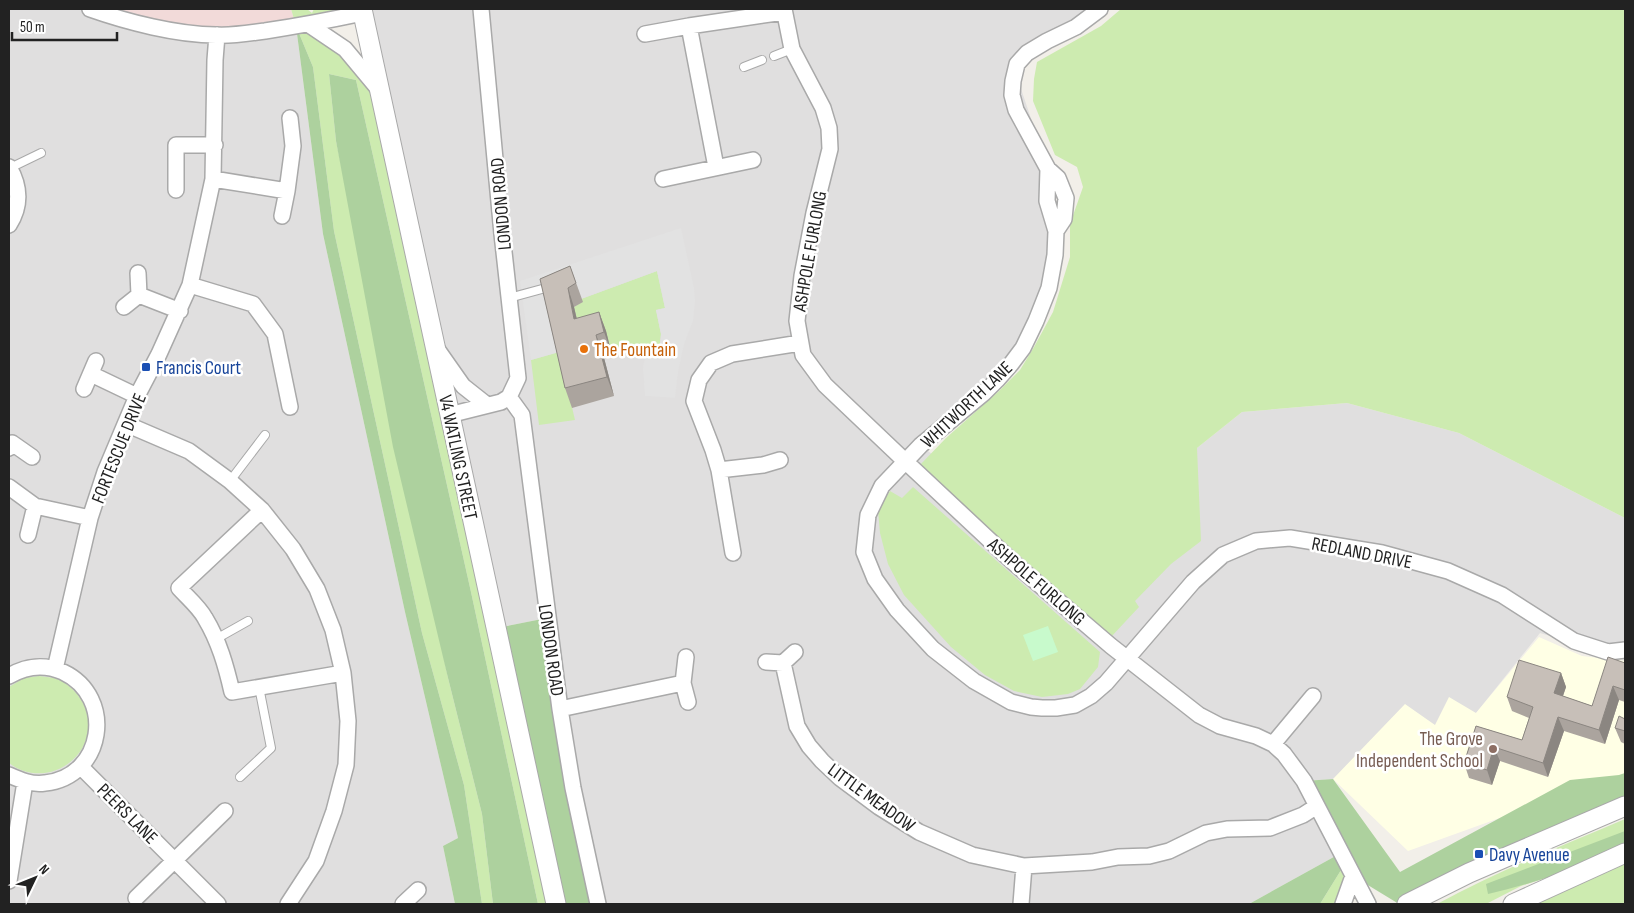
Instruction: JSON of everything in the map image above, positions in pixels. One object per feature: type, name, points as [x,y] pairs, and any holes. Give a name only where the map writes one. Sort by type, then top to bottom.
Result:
[{"type":"street","points":[[90,9],[128,22],[196,34],[217,35],[239,34],[308,24],[362,11]]},
{"type":"street","name":"LONDON ROAD","points":[[481,9],[518,378],[509,397],[522,415],[560,709],[573,788],[598,904]]},
{"type":"street","name":"WHITWORTH LANE","points":[[906,462],[921,446],[984,393],[1011,364],[1023,348],[1036,321],[1049,288],[1056,255],[1056,231],[1064,219],[1066,198],[1058,178],[1048,169],[1016,110],[1012,94],[1013,81],[1017,64],[1027,53],[1076,27],[1100,9]]},
{"type":"street","points":[[644,34],[784,10]]},
{"type":"street","name":"ASHPOLE FURLONG","points":[[784,10],[792,49],[823,108],[829,128],[830,149],[814,213],[802,276],[797,321],[802,355],[825,385],[1014,563],[1127,658],[1199,715],[1220,726],[1256,736],[1273,744],[1304,781],[1368,904]]},
{"type":"street","name":"V4 WATLING STREET","points":[[362,11],[556,904]]},
{"type":"street","points":[[308,24],[345,49],[380,92]]},
{"type":"street","points":[[689,26],[716,167]]},
{"type":"street","name":"FORTESCUE DRIVE","points":[[55,669],[90,518],[105,472],[137,396],[160,354],[190,285],[213,179],[217,35]]},
{"type":"street","points":[[282,216],[293,146],[290,118]]},
{"type":"street","points":[[176,190],[176,146],[215,145]]},
{"type":"street","points":[[663,179],[753,160]]},
{"type":"street","points":[[9,168],[16,180],[18,193],[18,206],[9,225]]},
{"type":"street","points":[[213,179],[287,191]]},
{"type":"street","points":[[138,273],[139,295]]},
{"type":"street","points":[[190,285],[253,304],[275,334],[290,407]]},
{"type":"street","points":[[124,307],[139,295]]},
{"type":"street","points":[[139,295],[180,311]]},
{"type":"street","points":[[733,553],[719,470],[694,401],[699,380],[711,363],[732,354],[800,343]]},
{"type":"street","points":[[435,346],[462,386],[487,405]]},
{"type":"street","points":[[84,389],[94,368],[137,396]]},
{"type":"street","points":[[449,414],[501,402],[509,397]]},
{"type":"street","points":[[126,424],[189,451],[230,481],[262,510],[293,549],[317,589],[333,630],[343,674],[348,721],[346,765],[334,811],[316,861],[288,904]]},
{"type":"street","points":[[9,448],[12,443],[32,457]]},
{"type":"street","points":[[719,470],[763,465],[780,460]]},
{"type":"street","points":[[906,462],[882,486],[875,500],[868,515],[864,552],[875,579],[897,610],[940,656],[974,681],[1011,702],[1042,708],[1075,705],[1091,696],[1106,683],[1127,658]]},
{"type":"street","points":[[9,487],[35,506],[90,518]]},
{"type":"street","points":[[28,535],[35,506]]},
{"type":"street","points":[[262,510],[179,588],[204,616],[216,639],[226,664],[232,692],[343,674]]},
{"type":"street","name":"REDLAND DRIVE","points":[[1127,658],[1193,582],[1223,556],[1256,541],[1290,538],[1382,552],[1448,571],[1502,595],[1574,641],[1608,652],[1625,650]]},
{"type":"street","points":[[766,662],[783,663],[795,652]]},
{"type":"street","points":[[686,657],[683,682],[688,702]]},
{"type":"street","name":"LITTLE MEADOW","points":[[783,663],[797,726],[809,746],[822,761],[840,778],[879,807],[919,832],[972,854],[1024,866],[1149,856],[1169,851],[1206,833],[1227,829],[1270,828],[1303,816],[1317,806]]},
{"type":"street","points":[[9,676],[18,670],[37,666],[55,669],[74,678],[88,692],[96,710],[98,731],[92,750],[81,766],[65,778],[45,783],[26,782],[9,775]]},
{"type":"street","points":[[560,709],[683,682]]},
{"type":"street","points":[[1273,744],[1314,696]]},
{"type":"street","name":"PEERS LANE","points":[[81,766],[218,904]]},
{"type":"street","points":[[9,882],[26,782]]},
{"type":"street","points":[[1406,904],[1469,873],[1625,806]]},
{"type":"street","name":"PEERS LANE","points":[[136,898],[225,811]]},
{"type":"street","points":[[1513,904],[1625,852]]},
{"type":"street","points":[[1021,904],[1024,866]]},
{"type":"street","points":[[1343,904],[1353,876]]},
{"type":"street","points":[[403,904],[418,890]]},
{"type":"lane","points":[[774,56],[792,49]]},
{"type":"lane","points":[[744,67],[762,60]]},
{"type":"lane","points":[[9,168],[40,153]]},
{"type":"lane","points":[[509,298],[542,290]]},
{"type":"lane","points":[[230,481],[265,435]]},
{"type":"lane","points":[[216,639],[248,621]]},
{"type":"lane","points":[[240,777],[271,748],[259,687]]},
{"type":"shaded area","points":[[9,9],[92,9],[296,26],[323,234],[405,612],[458,838],[443,846],[455,904],[9,904]]},
{"type":"shaded area","points":[[92,9],[291,9],[296,26],[217,35]]},
{"type":"shaded area","points":[[362,9],[1100,9],[1015,71],[1048,169],[1055,255],[1023,348],[921,446],[1134,601],[1197,448],[1242,412],[1347,403],[1459,433],[1625,518],[1625,658],[1540,633],[1476,713],[1333,779],[1305,781],[1341,853],[1249,904],[598,904],[547,618],[497,628]]},
{"type":"shaded area","points":[[681,228],[695,301],[693,321],[684,344],[678,372],[675,398],[645,396],[643,367],[647,351],[659,353],[661,334],[656,310],[665,308],[657,271],[581,299],[577,286],[559,352],[531,360],[520,281]]},
{"type":"shaded area","name":"The Grove Independent School","points":[[1539,637],[1582,656],[1625,661],[1625,773],[1408,851],[1333,779],[1405,704],[1435,725],[1449,697],[1476,713]]},
{"type":"green space","points":[[291,9],[307,9],[312,13],[314,9],[362,9],[309,24],[380,91],[556,904],[538,904],[471,592],[356,80],[329,74],[336,141],[448,678],[482,814],[493,904],[482,904],[464,785],[422,633],[334,231],[313,67]]},
{"type":"green space","points":[[1121,9],[1625,9],[1625,518],[1459,433],[1347,403],[1242,412],[1197,448],[1201,541],[1171,564],[1135,601],[1139,607],[1111,637],[919,466],[946,438],[1020,370],[1053,312],[1070,257],[1070,224],[1083,187],[1077,167],[1055,155],[1033,101],[1037,62],[1101,26]]},
{"type":"green space","points":[[296,26],[313,67],[334,231],[422,633],[464,785],[482,904],[455,904],[443,846],[458,838],[405,612],[323,234]]},
{"type":"green space","points":[[329,74],[356,80],[471,592],[538,904],[493,904],[482,814],[393,447],[336,141]]},
{"type":"green space","points":[[657,271],[665,308],[656,310],[661,334],[659,353],[609,346],[581,339],[574,307],[582,302],[581,299]]},
{"type":"green space","points":[[559,352],[575,420],[539,425],[531,360]]},
{"type":"green space","points":[[913,487],[1100,652],[1098,667],[1080,689],[1068,694],[1042,697],[1014,691],[985,675],[951,647],[904,595],[888,564],[880,533],[878,510],[890,491],[902,498]]},
{"type":"green space","points":[[547,618],[598,904],[556,904],[497,628]]},
{"type":"green space","points":[[1048,626],[1058,652],[1033,661],[1023,635]]},
{"type":"green space","points":[[39,676],[54,678],[71,688],[83,703],[88,720],[87,737],[81,751],[70,762],[56,770],[41,773],[25,771],[9,763],[9,687],[24,678]]},
{"type":"green space","points":[[1625,773],[1625,806],[1399,904],[1353,876],[1346,862],[1320,904],[1249,904],[1341,853],[1304,781],[1333,779],[1400,872],[1570,780]]},
{"type":"green space","points":[[1625,819],[1625,849],[1585,865],[1521,886],[1486,904],[1437,904],[1507,870]]},
{"type":"green space","points":[[1625,831],[1625,847],[1558,874],[1488,894],[1486,884]]},
{"type":"green space","points":[[1625,853],[1625,904],[1513,904]]},
{"type":"green space","points":[[1346,862],[1353,876],[1343,904],[1320,904]]},
{"type":"building","name":"The Fountain","points":[[570,266],[576,283],[568,288],[574,319],[599,312],[604,332],[596,335],[607,377],[565,388],[540,279]]},
{"type":"building","points":[[1608,657],[1625,663],[1625,690],[1613,686],[1599,730],[1558,717],[1543,763],[1494,747],[1487,770],[1464,763],[1476,726],[1522,740],[1533,707],[1507,697],[1519,660],[1561,673],[1554,693],[1592,706]]},
{"type":"building","points":[[1619,716],[1625,719],[1625,731],[1615,728]]},
{"type":"place","name":"The Fountain","points":[[584,349]]},
{"type":"place","name":"Francis Court","points":[[146,367]]},
{"type":"place","name":"The Grove Independent School","points":[[1493,749]]},
{"type":"place","name":"Davy Avenue","points":[[1479,854]]}]
